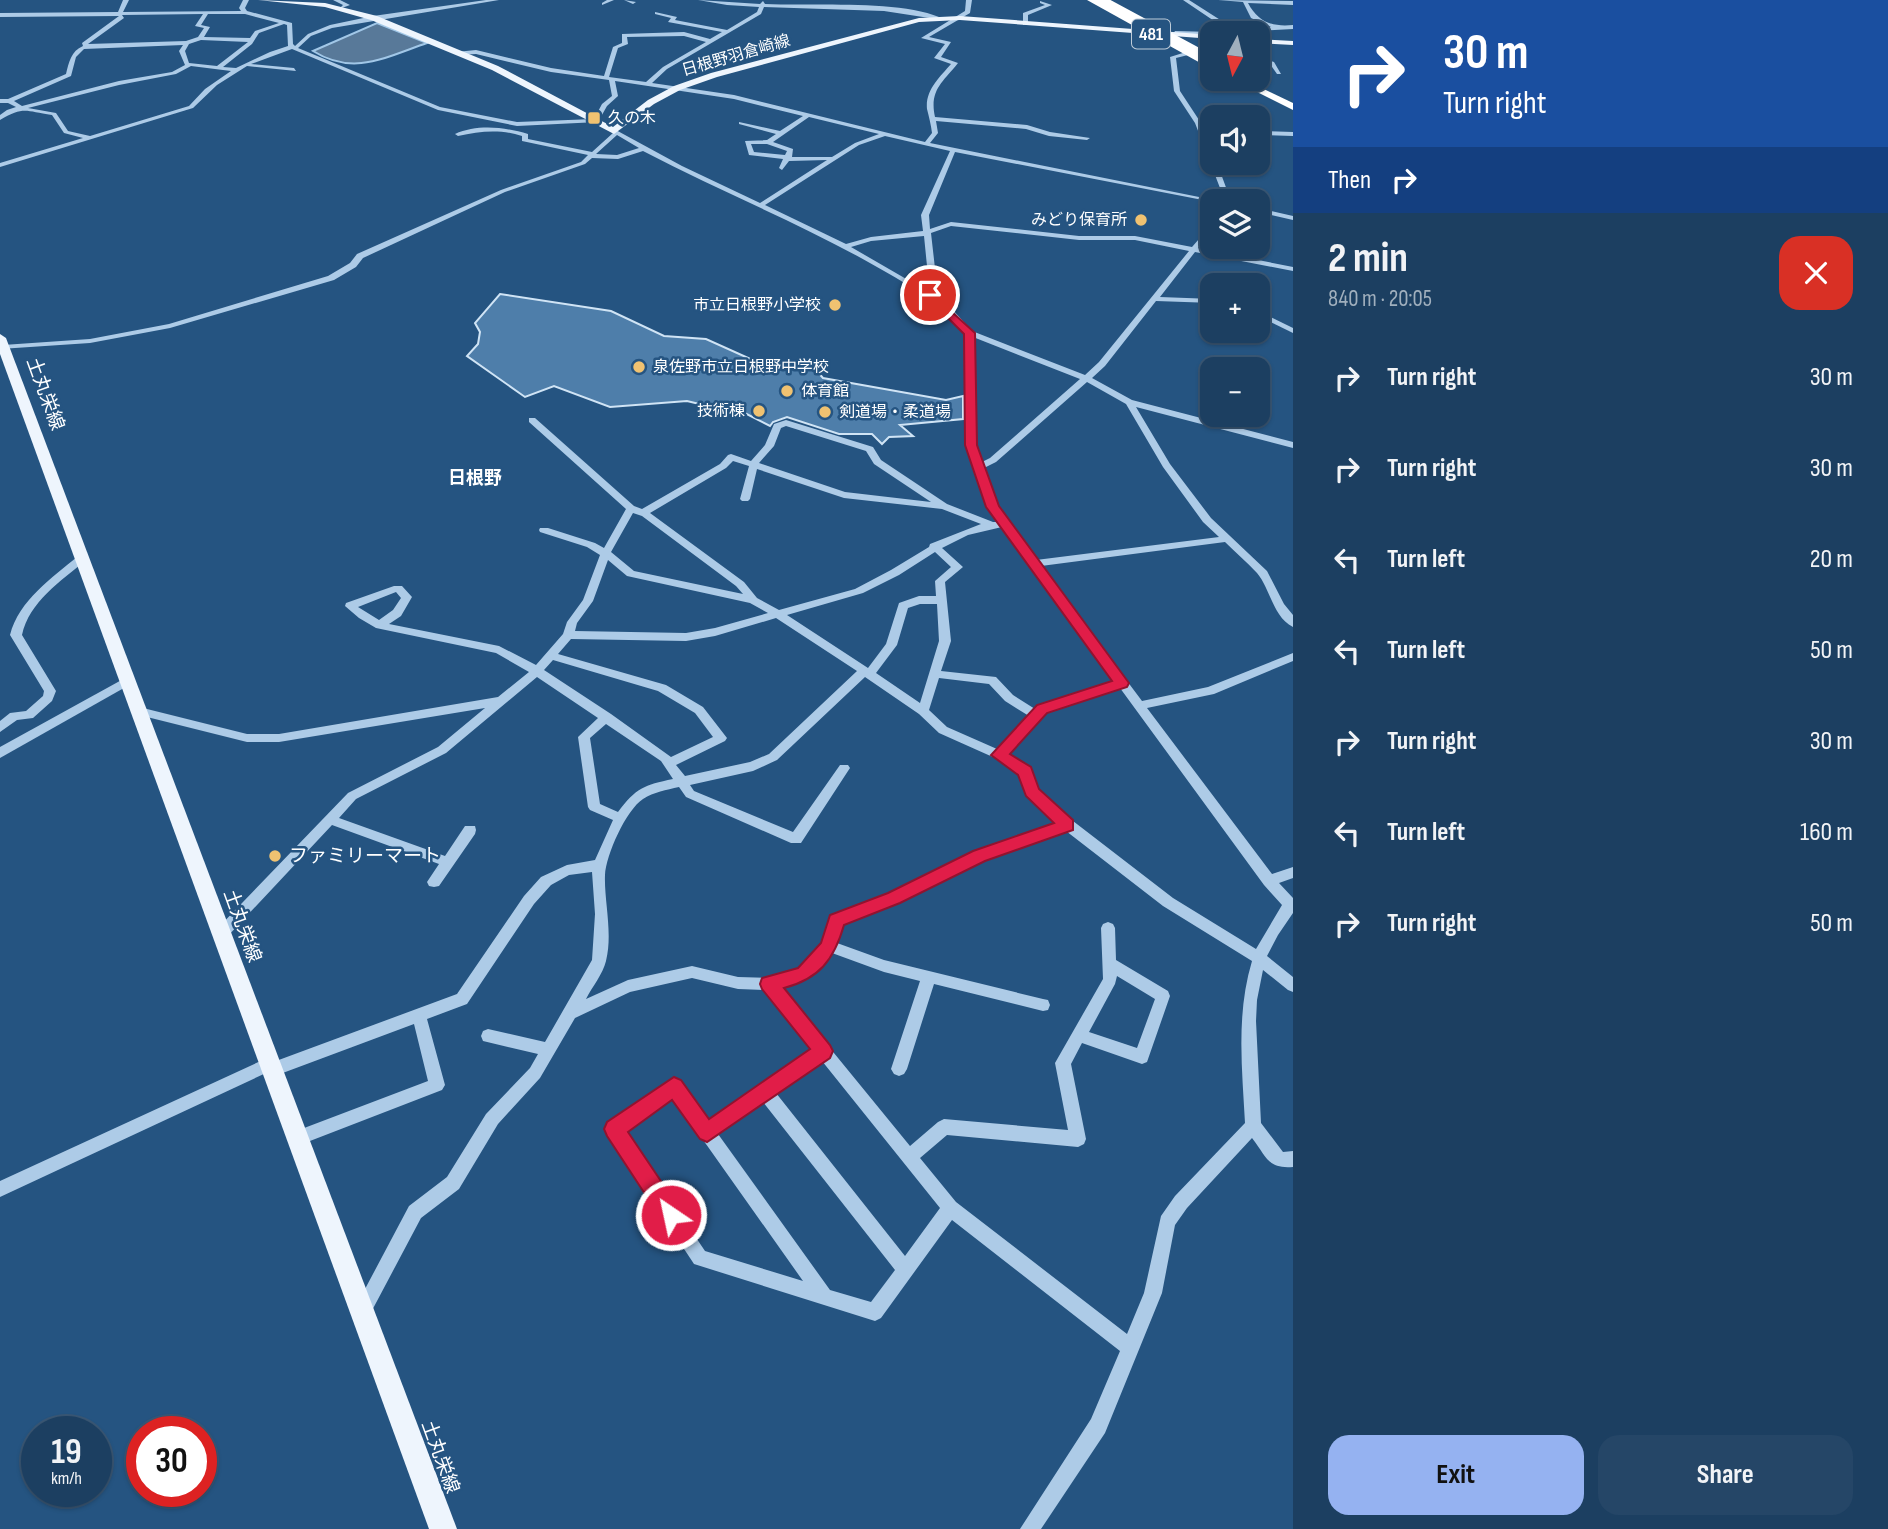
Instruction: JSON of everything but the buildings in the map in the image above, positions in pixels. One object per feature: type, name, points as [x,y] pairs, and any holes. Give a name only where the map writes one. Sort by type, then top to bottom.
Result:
[{"type":"highway","name":"481","points":[[1091,0],[1200,61]]},
{"type":"highway","points":[[1100,0],[1200,54]]},
{"type":"highway","name":"481","points":[[1112,0],[1200,48]]},
{"type":"highway","points":[[1112,0],[1165,33],[1200,49]]},
{"type":"highway","points":[[1270,84],[1293,95]]},
{"type":"highway","points":[[1263,91],[1293,104]]},
{"type":"highway","points":[[1269,91],[1293,104]]},
{"type":"main road","points":[[262,0],[341,8],[373,18],[495,68],[615,132]]},
{"type":"main road","name":"日根野羽倉崎線","points":[[615,132],[632,115],[677,88],[752,64],[936,17],[1200,35]]},
{"type":"main road","points":[[1270,42],[1293,43]]},
{"type":"main road","name":"土丸栄線","points":[[1,343],[443,1529]]},
{"type":"street","points":[[88,46],[84,44],[123,15],[126,0]]},
{"type":"street","points":[[246,0],[242,8],[246,12]]},
{"type":"street","points":[[336,0],[347,5],[341,8]]},
{"type":"street","points":[[0,165],[191,107],[207,89],[275,51],[294,48],[311,33],[373,18],[496,0]]},
{"type":"street","points":[[604,4],[611,0]]},
{"type":"street","points":[[701,0],[884,5],[925,12],[936,17]]},
{"type":"street","points":[[926,144],[935,133],[930,104],[932,94],[937,83],[955,63],[937,58],[949,43],[924,38],[968,12],[969,0]]},
{"type":"street","points":[[1186,0],[1218,21]]},
{"type":"street","points":[[1221,0],[1293,3]]},
{"type":"street","points":[[1245,1],[1253,17],[1279,29]]},
{"type":"street","points":[[1025,24],[1026,13],[1049,5],[1042,2]]},
{"type":"street","points":[[648,84],[666,68],[759,13],[763,3]]},
{"type":"street","points":[[200,38],[207,27],[198,26],[207,12]]},
{"type":"street","points":[[0,15],[246,12],[290,24],[290,44],[294,48],[438,108],[517,124],[596,121],[604,105],[615,96],[609,78],[616,47],[625,44],[624,35],[684,34],[710,41]]},
{"type":"street","points":[[657,13],[675,18],[663,25]]},
{"type":"street","points":[[670,21],[725,31]]},
{"type":"street","points":[[218,68],[249,45],[257,32],[285,22]]},
{"type":"street","points":[[1270,29],[1293,27]]},
{"type":"street","points":[[1270,30],[1293,34]]},
{"type":"street","points":[[0,101],[9,101],[69,75],[70,60],[80,48],[88,46],[187,43],[200,38],[249,45]]},
{"type":"street","points":[[187,43],[182,51],[187,64],[238,70]]},
{"type":"street","points":[[263,49],[275,51]]},
{"type":"street","points":[[458,53],[476,52],[609,78],[734,97],[953,150],[1200,198]]},
{"type":"street","points":[[1186,54],[1173,57],[1177,91],[1200,130]]},
{"type":"street","points":[[1270,62],[1279,73]]},
{"type":"street","points":[[0,118],[9,111],[119,83],[174,73],[191,64]]},
{"type":"street","points":[[248,65],[294,70]]},
{"type":"street","points":[[9,101],[24,109],[54,114],[66,132],[88,137]]},
{"type":"street","points":[[768,142],[808,115]]},
{"type":"street","points":[[934,119],[1027,127],[1049,134],[1087,138]]},
{"type":"street","points":[[741,123],[781,133]]},
{"type":"street","points":[[512,131],[517,124]]},
{"type":"street","points":[[458,134],[468,129],[512,131],[526,135],[524,140],[547,148],[618,157],[645,148]]},
{"type":"street","points":[[1,343],[90,341],[170,326],[331,278],[353,265],[360,257],[503,191],[576,166],[592,155],[615,132],[846,246],[930,295],[969,333],[1086,379],[1129,402],[1293,445]]},
{"type":"street","points":[[1270,133],[1293,134]]},
{"type":"street","points":[[761,205],[833,158],[866,140],[884,135]]},
{"type":"street","points":[[782,168],[789,158],[791,150],[768,142],[747,142],[751,154],[789,158],[833,158]]},
{"type":"street","points":[[930,295],[933,286],[925,215],[953,150]]},
{"type":"street","points":[[1270,213],[1293,218]]},
{"type":"street","points":[[846,246],[872,239],[927,233],[951,225],[1079,237],[1135,238],[1293,269]]},
{"type":"street","points":[[980,467],[993,460],[1102,365],[1200,241]]},
{"type":"street","points":[[1154,299],[1200,301]]},
{"type":"street","points":[[1270,318],[1291,328]]},
{"type":"street","points":[[969,333],[971,445],[998,525],[1033,564],[1269,881],[1292,905],[1259,958],[1253,977],[1250,1010],[1253,1126],[1279,1160],[1293,1159]]},
{"type":"street","points":[[1129,402],[1154,449],[1207,520],[1263,573],[1279,605],[1293,623]]},
{"type":"street","points":[[532,420],[637,510],[740,584],[753,600]]},
{"type":"street","points":[[745,499],[754,463],[769,446],[777,426],[794,424],[870,449],[877,461],[944,506]]},
{"type":"street","points":[[221,934],[352,796],[442,750],[537,671],[568,635],[572,622],[588,601],[606,553],[637,510],[723,466],[731,457],[844,495],[944,506],[998,525]]},
{"type":"street","points":[[568,635],[686,636],[715,632],[876,585],[934,546],[998,525]]},
{"type":"street","points":[[544,530],[606,553],[631,574],[753,600],[802,628],[923,711],[943,730],[999,755],[1025,772],[1031,792],[1068,825],[1168,902],[1259,958],[1293,986]]},
{"type":"street","points":[[1033,564],[1227,539]]},
{"type":"street","points":[[923,711],[945,641],[940,581],[958,566],[934,546]]},
{"type":"street","points":[[0,728],[14,716],[29,715],[48,698],[50,691],[16,635],[16,627],[37,598],[82,558]]},
{"type":"street","points":[[380,625],[397,613],[407,597],[398,588],[350,606],[368,622],[380,625],[499,650],[537,671],[607,717],[669,763],[690,794],[796,839],[844,768]]},
{"type":"street","points":[[362,1312],[415,1212],[453,1183],[492,1119],[535,1073],[599,961],[602,914],[600,865],[620,818],[636,797],[654,788],[753,766],[773,757],[866,673],[891,645],[903,606],[919,600],[942,600]]},
{"type":"street","points":[[550,655],[662,688],[699,710],[721,738],[669,763]]},
{"type":"street","points":[[1139,706],[1210,691],[1293,657]]},
{"type":"street","points":[[935,674],[992,680],[1009,698],[1037,715]]},
{"type":"street","points":[[0,753],[127,681]]},
{"type":"street","points":[[999,755],[1042,709],[1122,683]]},
{"type":"street","points":[[139,711],[247,738],[279,738],[501,701]]},
{"type":"street","points":[[607,717],[583,737],[594,807],[620,818]]},
{"type":"street","points":[[329,819],[447,862]]},
{"type":"street","points":[[570,1013],[628,986],[692,972],[737,983],[769,984],[803,975],[829,946],[836,920],[894,898],[979,856],[1068,825]]},
{"type":"street","points":[[434,882],[470,830]]},
{"type":"street","points":[[0,1189],[271,1067],[462,999],[529,900],[546,881],[567,870],[600,865]]},
{"type":"street","points":[[1269,881],[1293,872]]},
{"type":"street","points":[[909,1157],[944,1127],[1078,1139],[1063,1063],[1110,979],[1108,928]]},
{"type":"street","points":[[829,946],[884,966],[1043,1005]]},
{"type":"street","points":[[1079,1035],[1142,1057],[1163,996],[1110,964]]},
{"type":"street","points":[[899,1069],[929,977]]},
{"type":"street","points":[[769,984],[950,1208],[1129,1347]]},
{"type":"street","points":[[297,1138],[437,1085],[419,1015]]},
{"type":"street","points":[[488,1036],[549,1050]]},
{"type":"street","points":[[707,1132],[824,1051]]},
{"type":"street","points":[[825,1297],[674,1086],[614,1129],[700,1258],[825,1297],[875,1312],[950,1208]]},
{"type":"street","points":[[765,1092],[906,1269]]},
{"type":"street","points":[[1035,1528],[1098,1426],[1153,1293],[1167,1222],[1181,1202],[1253,1126]]},
{"type":"water","points":[[377,23],[427,43],[383,59],[355,63],[328,58],[313,51]]},
{"type":"place","name":"久の木","points":[[594,118]]},
{"type":"place","name":"みどり保育所","points":[[1141,220]]},
{"type":"place","name":"市立日根野小学校","points":[[835,305]]},
{"type":"place","name":"泉佐野市立日根野中学校","points":[[639,367]]},
{"type":"place","name":"体育館","points":[[787,391]]},
{"type":"place","name":"技術棟","points":[[759,411]]},
{"type":"place","name":"剣道場・柔道場","points":[[825,412]]},
{"type":"place","name":"ファミリーマート","points":[[275,856]]},
{"type":"district","name":"日根野","points":[[475,478]]},
{"type":"route","points":[[671,1215],[614,1129],[674,1086],[707,1132],[824,1051],[769,984],[803,975],[829,946],[836,920],[894,898],[979,856],[1068,825],[1031,792],[1025,772],[999,755],[1042,709],[1122,683],[992,507],[971,445],[969,333],[930,295]]}]
